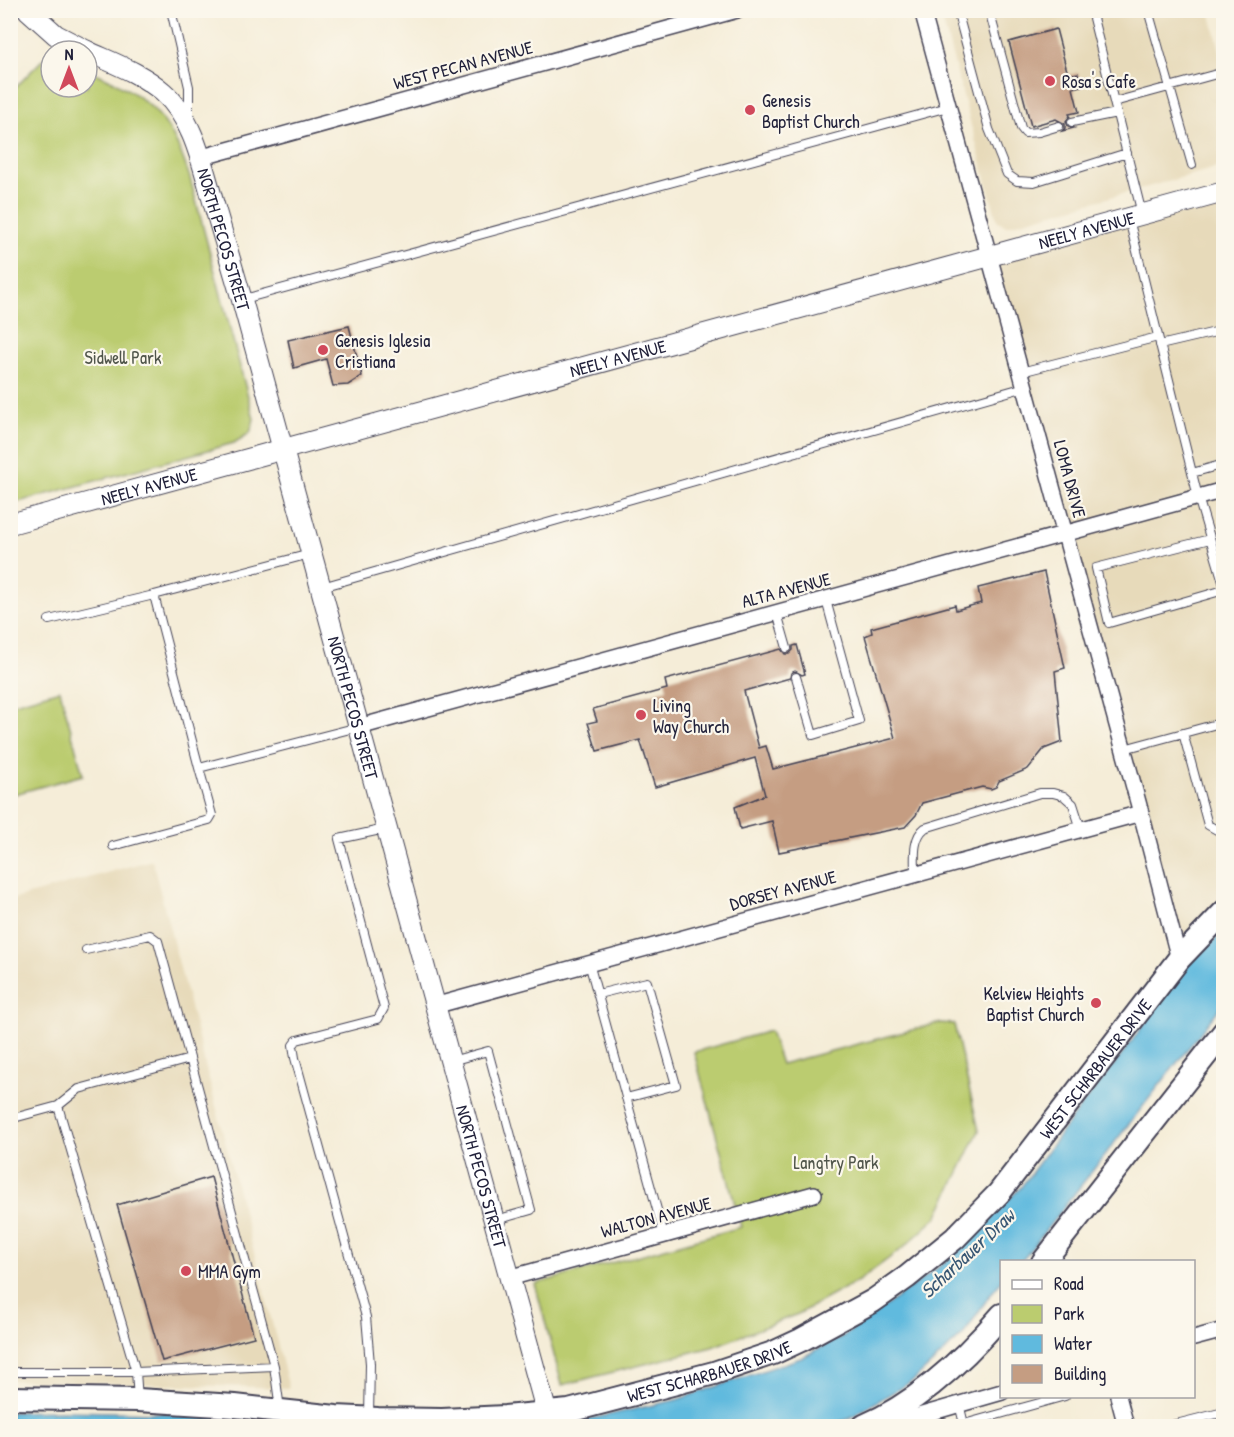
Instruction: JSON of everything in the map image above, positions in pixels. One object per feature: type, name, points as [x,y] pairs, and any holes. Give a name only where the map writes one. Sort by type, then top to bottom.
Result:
[{"type":"main road","name":"WEST SCHARBAUER DRIVE","points":[[10,1398],[138,1400],[235,1406],[336,1417],[442,1420],[569,1411],[714,1374],[767,1355],[837,1322],[873,1301],[955,1238],[999,1193],[1179,959],[1224,912]]},
{"type":"main road","points":[[1046,1260],[1224,1032]]},
{"type":"main road","points":[[864,1426],[900,1406],[936,1380],[964,1356],[1000,1317]]},
{"type":"street","name":"NORTH PECOS STREET","points":[[28,10],[64,39]]},
{"type":"street","name":"WEST PECAN AVENUE","points":[[199,158],[737,10]]},
{"type":"street","name":"LOMA DRIVE","points":[[922,10],[1124,749],[1179,959]]},
{"type":"street","name":"NORTH PECOS STREET","points":[[99,57],[149,81],[175,105],[189,128],[199,158],[242,300],[546,1414]]},
{"type":"street","name":"NEELY AVENUE","points":[[10,524],[1224,192]]},
{"type":"street","name":"ALTA AVENUE","points":[[359,727],[1224,490]]},
{"type":"street","name":"DORSEY AVENUE","points":[[435,1006],[1141,813]]},
{"type":"street","name":"WALTON AVENUE","points":[[509,1278],[814,1194]]},
{"type":"street","points":[[1195,1338],[1224,1330]]},
{"type":"street","points":[[884,1426],[1000,1394]]},
{"type":"street","points":[[1119,1398],[1126,1426]]},
{"type":"lane","points":[[171,10],[189,87],[189,128]]},
{"type":"lane","points":[[957,10],[989,129],[1007,174],[1017,181],[1034,182],[1127,153]]},
{"type":"lane","points":[[989,10],[1021,128],[1025,133],[1039,132],[1059,126]]},
{"type":"lane","points":[[1091,10],[1127,153],[1135,216],[1159,341],[1198,497],[1224,585]]},
{"type":"lane","points":[[1148,10],[1192,165]]},
{"type":"lane","points":[[1114,102],[1224,72]]},
{"type":"lane","points":[[242,300],[948,107]]},
{"type":"lane","points":[[1072,123],[1117,112]]},
{"type":"lane","points":[[320,587],[1023,379],[1159,341],[1224,330]]},
{"type":"lane","points":[[1192,473],[1224,464]]},
{"type":"lane","points":[[1210,539],[1096,568],[1109,623],[1224,590]]},
{"type":"lane","points":[[49,620],[154,596],[311,554]]},
{"type":"lane","points":[[113,846],[209,820],[212,815],[154,596]]},
{"type":"lane","points":[[796,677],[813,735],[859,720],[826,600]]},
{"type":"lane","points":[[777,613],[787,648]]},
{"type":"lane","points":[[1124,749],[1224,722]]},
{"type":"lane","points":[[199,768],[359,727]]},
{"type":"lane","points":[[1183,733],[1208,825],[1224,834]]},
{"type":"lane","points":[[915,874],[916,843],[919,833],[925,828],[1031,794],[1053,793],[1064,796],[1073,804],[1081,829]]},
{"type":"lane","points":[[369,1418],[370,1364],[366,1317],[293,1045],[297,1040],[378,1019],[384,1008],[339,838],[386,829]]},
{"type":"lane","points":[[86,950],[150,935],[158,941],[274,1366],[280,1411]]},
{"type":"lane","points":[[589,963],[664,1235]]},
{"type":"lane","points":[[598,994],[647,982],[676,1085],[626,1098]]},
{"type":"lane","points":[[449,1062],[488,1051],[531,1210],[493,1221]]},
{"type":"lane","points":[[10,1119],[58,1106],[79,1089],[190,1059]]},
{"type":"lane","points":[[58,1106],[136,1372],[138,1400]]},
{"type":"lane","points":[[10,1372],[136,1372],[274,1366]]},
{"type":"lane","points":[[1002,1398],[1006,1412]]},
{"type":"lane","points":[[959,1404],[964,1424],[1058,1398]]},
{"type":"lane","points":[[1168,1426],[1224,1412]]},
{"type":"shaded area","points":[[940,11],[1210,11],[1223,63],[1223,166],[1006,226],[997,220]]},
{"type":"shaded area","points":[[1223,201],[1224,970],[1194,1001],[989,255]]},
{"type":"shaded area","points":[[152,860],[289,1388],[11,1380],[11,900]]},
{"type":"green space","name":"Sidwell Park","points":[[39,63],[39,99],[99,99],[99,75],[141,98],[164,122],[174,137],[190,178],[254,419],[250,433],[234,443],[11,504],[11,92]]},
{"type":"green space","points":[[60,690],[83,775],[11,795],[11,704]]},
{"type":"green space","name":"Langtry Park","points":[[939,1023],[954,1024],[979,1131],[937,1217],[903,1248],[858,1281],[798,1314],[712,1347],[562,1385],[535,1284],[741,1227],[694,1052],[770,1031],[781,1064]]},
{"type":"water","name":"Scharbauer Draw","points":[[1223,932],[1223,1004],[1025,1257],[1022,1260],[1000,1260],[1000,1283],[963,1335],[914,1380],[846,1420],[824,1426],[542,1426],[599,1417],[676,1400],[801,1358],[843,1336],[887,1305],[948,1260],[1021,1187],[1121,1056],[1184,968]]},
{"type":"water","points":[[10,1412],[199,1414],[340,1426],[11,1426]]},
{"type":"building","name":"Rosa's Cafe","points":[[1056,29],[1068,75],[1078,73],[1082,86],[1073,88],[1079,112],[1069,114],[1066,121],[1068,126],[1074,128],[1062,131],[1065,124],[1056,119],[1031,126],[1009,42]]},
{"type":"building","name":"Genesis Iglesia Cristiana","points":[[349,326],[362,376],[348,385],[333,386],[326,359],[294,368],[288,340]]},
{"type":"building","points":[[1044,572],[1065,668],[1055,671],[1062,742],[1044,749],[1028,769],[999,781],[996,787],[991,789],[982,787],[922,803],[916,815],[905,827],[779,852],[772,821],[740,829],[735,807],[765,795],[755,758],[655,787],[640,740],[597,751],[588,723],[597,721],[593,709],[667,689],[665,680],[781,649],[785,654],[789,654],[793,646],[797,645],[805,674],[802,675],[795,671],[791,673],[790,678],[744,691],[759,748],[766,746],[773,769],[895,738],[865,636],[872,633],[871,628],[955,605],[956,610],[981,603],[978,588]]},
{"type":"building","name":"MMA Gym","points":[[211,1177],[254,1337],[162,1361],[117,1205]]},
{"type":"place","name":"Rosa's Cafe","points":[[1050,81]]},
{"type":"place","name":"Genesis Baptist Church","points":[[750,110]]},
{"type":"place","name":"Genesis Iglesia Cristiana","points":[[323,350]]},
{"type":"place","name":"Living Way Church","points":[[641,715]]},
{"type":"place","name":"Kelview Heights Baptist Church","points":[[1096,1003]]},
{"type":"place","name":"MMA Gym","points":[[186,1271]]}]
